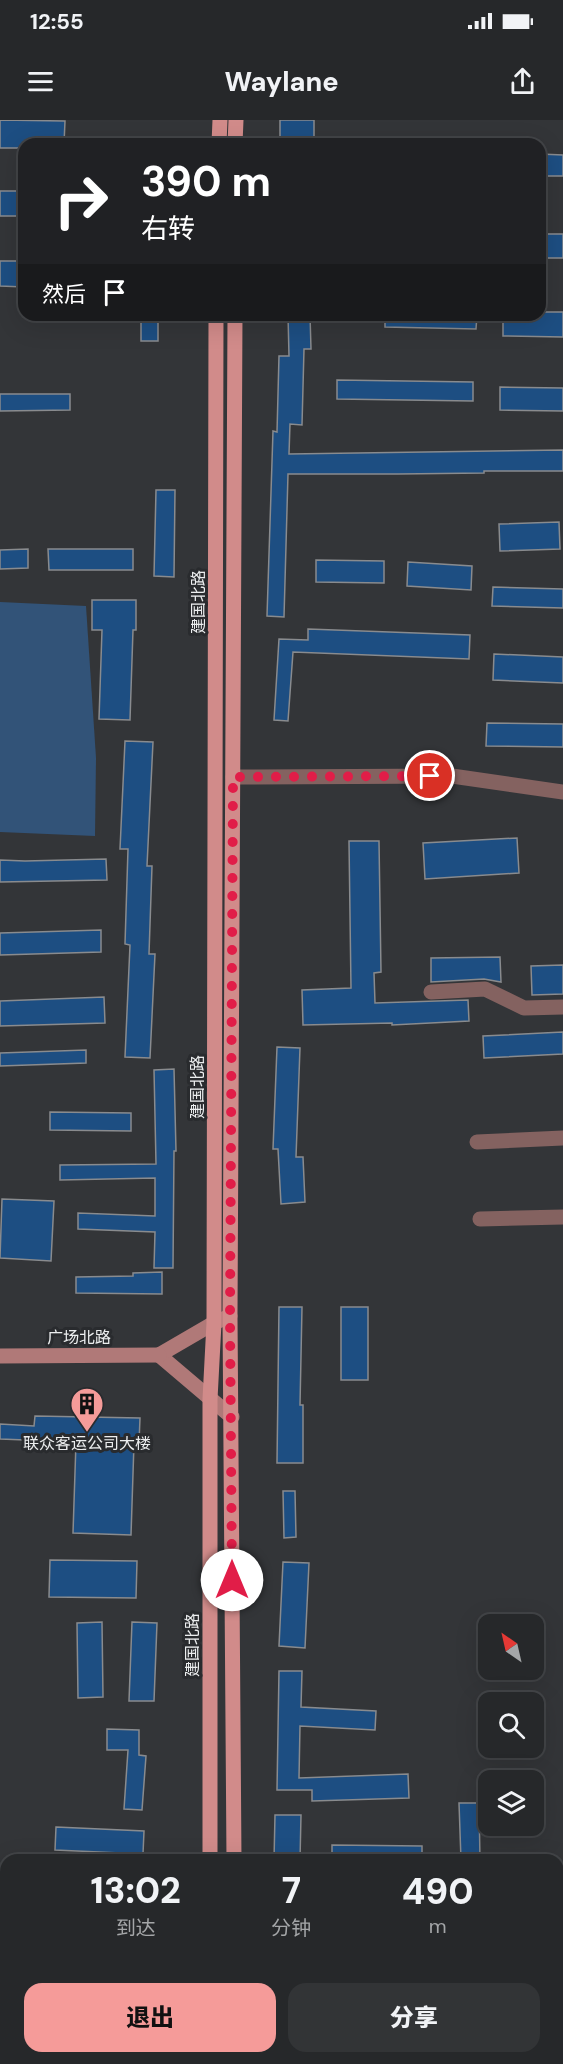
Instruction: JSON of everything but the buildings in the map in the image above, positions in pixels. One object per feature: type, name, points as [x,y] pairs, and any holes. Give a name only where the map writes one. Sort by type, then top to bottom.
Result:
[{"type":"main road","points":[[219,138],[220,120]]},
{"type":"main road","points":[[236,120],[236,138]]},
{"type":"main road","name":"建国北路","points":[[210,1854],[210,1399],[214,1323],[216,321]]},
{"type":"main road","name":"建国北路","points":[[234,1854],[230,1316],[235,321]]},
{"type":"main road","points":[[230,1316],[159,1355],[232,1417]]},
{"type":"main road","name":"广场北路","points":[[0,1356],[159,1355]]},
{"type":"street","points":[[233,777],[452,776],[563,792]]},
{"type":"street","points":[[431,992],[484,989],[525,1008],[563,1007]]},
{"type":"street","points":[[477,1142],[563,1138]]},
{"type":"street","points":[[480,1219],[563,1217]]},
{"type":"shaded area","points":[[0,602],[86,606],[96,758],[95,836],[0,832]]},
{"type":"place","name":"联众客运公司大楼","points":[[87,1433]]},
{"type":"route","points":[[232,1580],[230,1316],[233,777],[430,776]]}]
